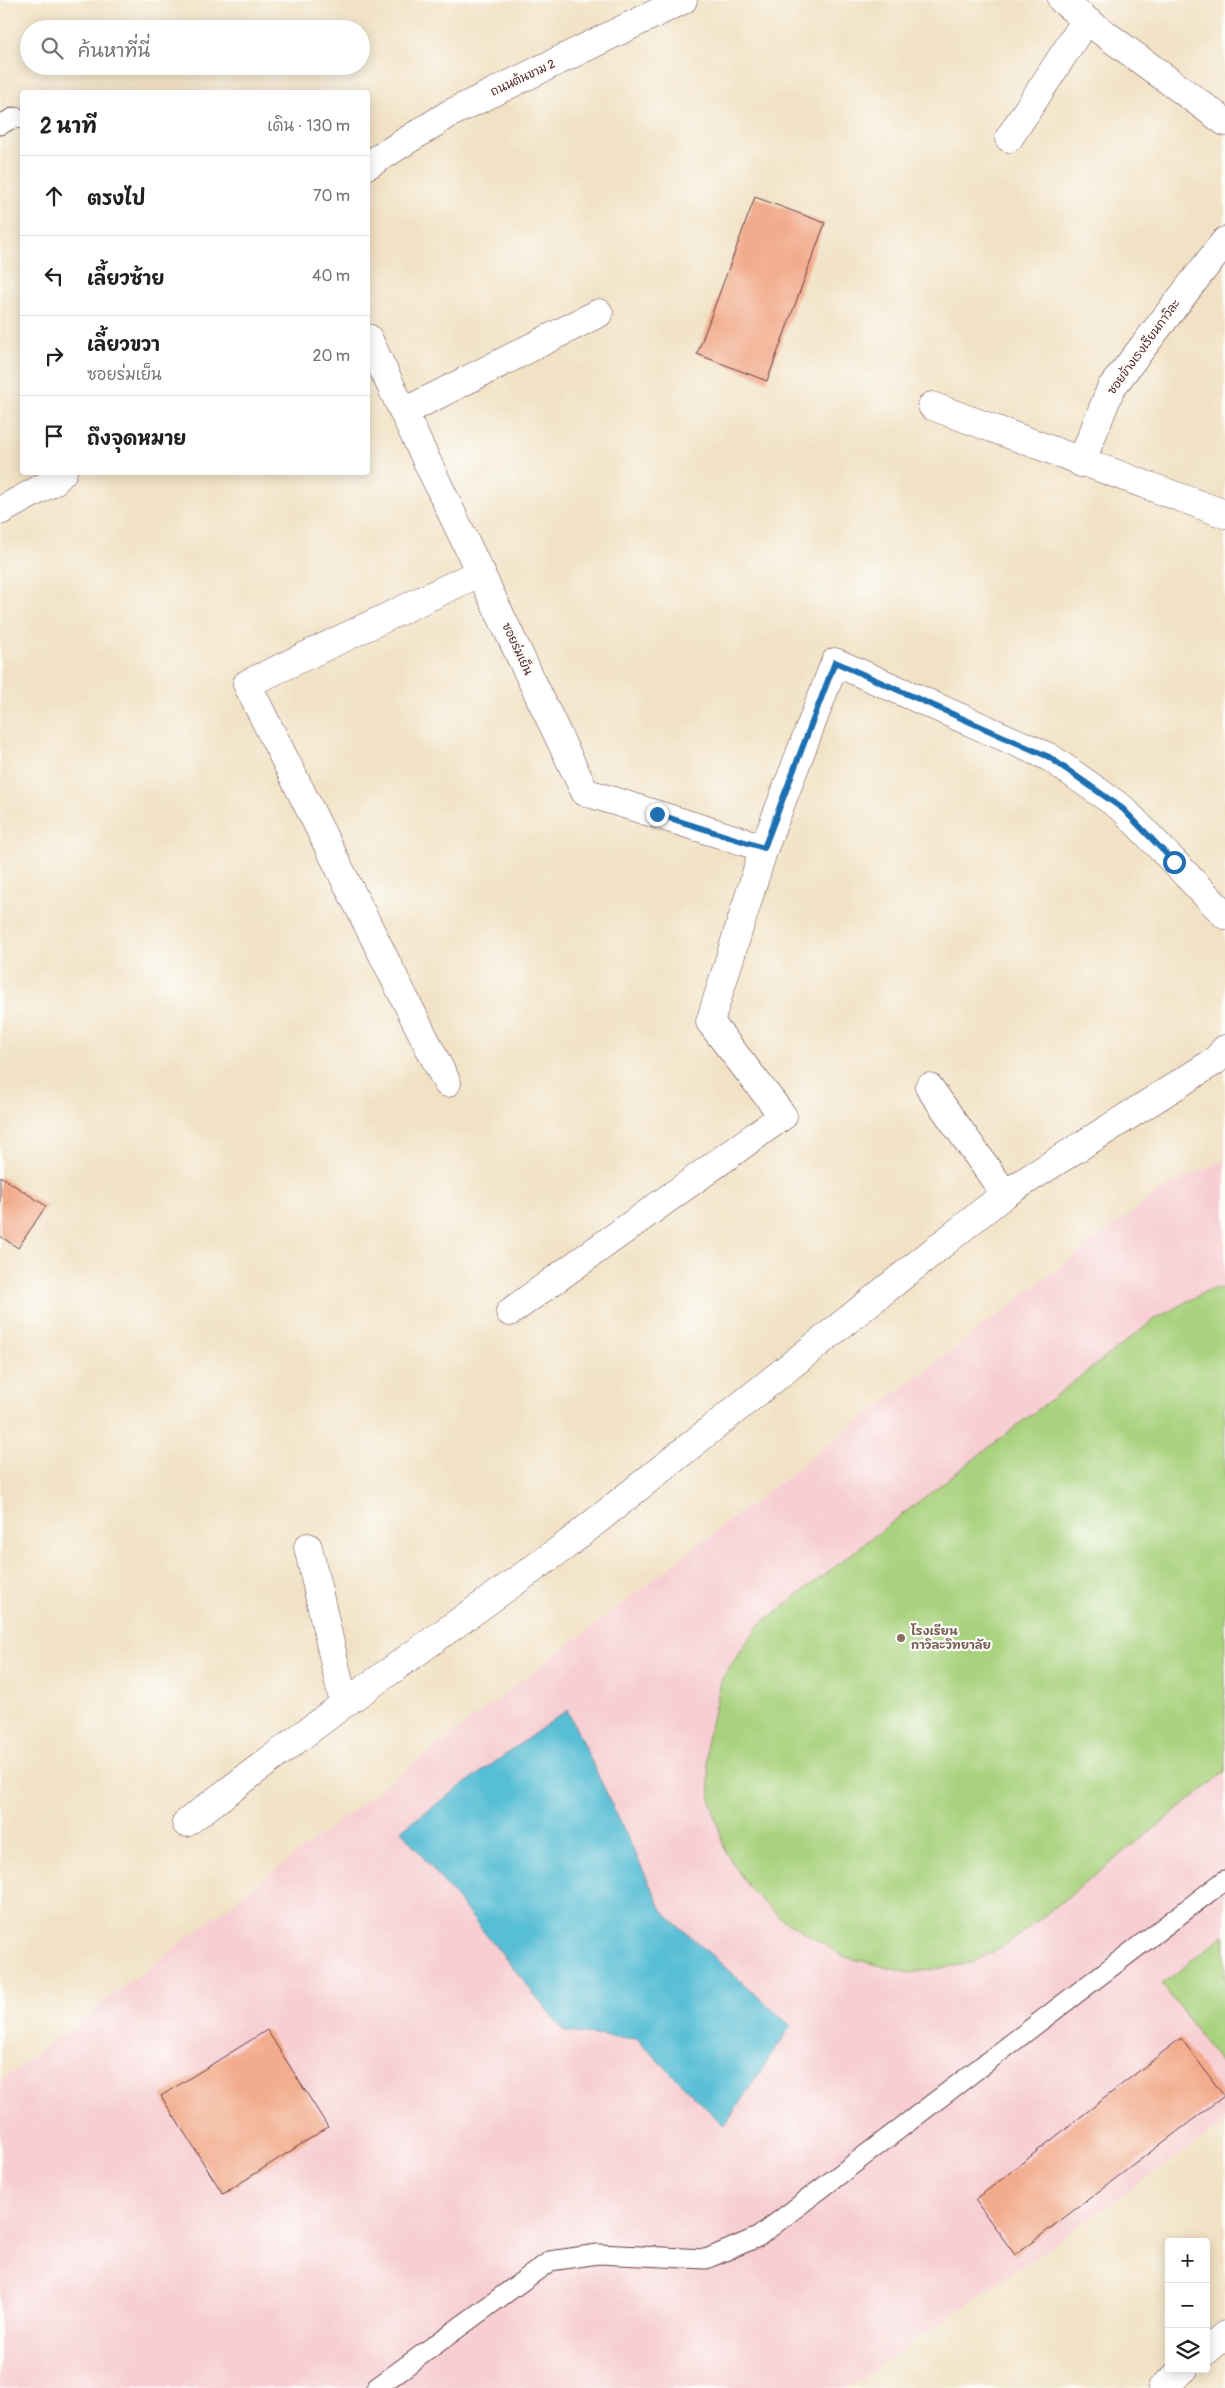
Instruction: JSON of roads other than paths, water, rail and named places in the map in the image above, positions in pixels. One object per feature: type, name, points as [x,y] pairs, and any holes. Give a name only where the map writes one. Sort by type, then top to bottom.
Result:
[{"type":"street","name":"ถนนต้นขาม 2","points":[[370,164],[449,114],[683,0]]},
{"type":"street","points":[[1062,0],[1086,20],[1225,122]]},
{"type":"street","points":[[1009,138],[1086,20]]},
{"type":"street","name":"ซอยข้างเรงเรียนกาวิละ","points":[[1081,463],[1111,388],[1225,241]]},
{"type":"street","points":[[404,412],[600,313]]},
{"type":"street","name":"ซอยร่มเย็น","points":[[370,342],[585,792],[764,848]]},
{"type":"street","points":[[932,406],[1081,463],[1225,514]]},
{"type":"street","points":[[0,511],[53,482],[60,475]]},
{"type":"street","points":[[447,1083],[247,684],[480,572]]},
{"type":"street","points":[[510,1312],[783,1116],[710,1022],[764,848],[835,662],[1049,757],[1123,809],[1225,915]]},
{"type":"street","points":[[186,1823],[344,1704],[565,1546],[1005,1194],[1215,1061],[1225,1049]]},
{"type":"street","points":[[929,1086],[1005,1194]]},
{"type":"street","points":[[308,1547],[344,1704]]},
{"type":"street","points":[[1210,2348],[1225,2335]]},
{"type":"street","points":[[1162,2388],[1179,2373]]},
{"type":"lane","points":[[0,125],[16,117],[20,118]]},
{"type":"lane","points":[[376,2388],[550,2261],[598,2254],[706,2259],[758,2237],[1225,1880]]},
{"type":"water","points":[[567,1710],[663,1912],[791,2026],[724,2126],[637,2039],[565,2032],[401,1830]]},
{"type":"place","name":"โรงเรียน กาวิละวิทยาลัย","points":[[901,1638]]}]
